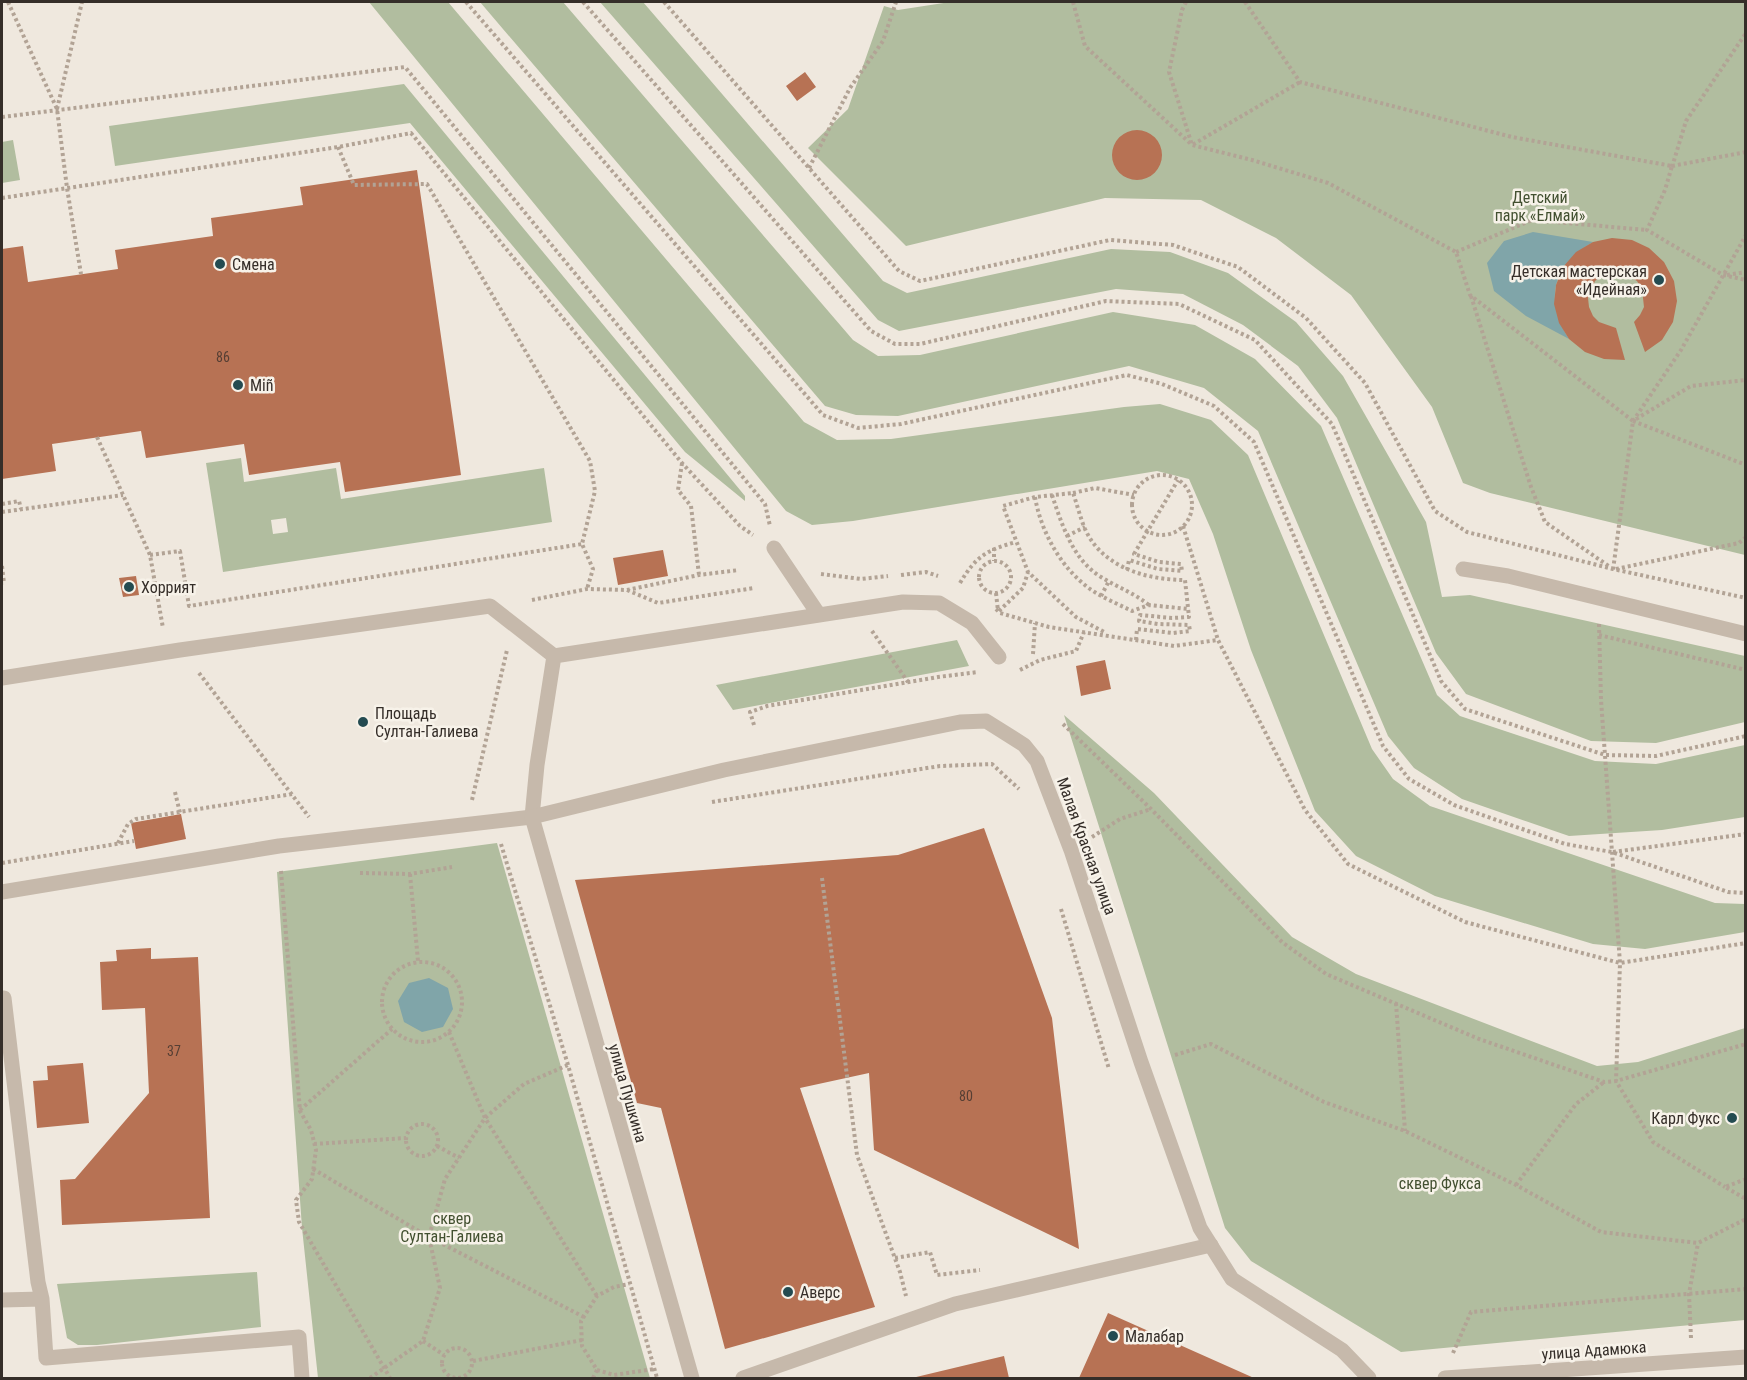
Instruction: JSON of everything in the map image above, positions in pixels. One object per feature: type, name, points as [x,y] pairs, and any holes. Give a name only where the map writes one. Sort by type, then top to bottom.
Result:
[{"type":"street","points":[[774,548],[819,615]]},
{"type":"street","points":[[1463,569],[1508,576],[1746,634]]},
{"type":"street","points":[[2,678],[490,606],[554,656],[903,602],[939,603],[972,623],[999,657]]},
{"type":"street","points":[[532,817],[537,765],[554,656]]},
{"type":"street","name":"Малая Красная улица","points":[[2,892],[279,846],[532,817],[724,770],[960,722],[986,721],[1007,732],[1024,745],[1037,761],[1071,850],[1145,1073],[1200,1228],[1233,1279],[1342,1350],[1369,1378]]},
{"type":"street","name":"улица Пушкина","points":[[532,817],[692,1378]]},
{"type":"street","points":[[4,998],[38,1282],[42,1299],[46,1358],[299,1337],[302,1378]]},
{"type":"street","points":[[743,1378],[955,1304],[1211,1245]]},
{"type":"street","points":[[2,1300],[42,1299]]},
{"type":"street","name":"улица Адамюка","points":[[1445,1378],[1692,1362],[1745,1361]]},
{"type":"path","points":[[8,2],[57,109],[81,274]]},
{"type":"path","points":[[57,109],[82,2]]},
{"type":"path","points":[[466,2],[823,415],[858,428],[901,424],[1127,375],[1162,384],[1214,406],[1254,442],[1383,746],[1409,778],[1454,805],[1565,844],[1612,852],[1728,892],[1746,893]]},
{"type":"path","points":[[583,2],[871,331],[895,344],[920,344],[1106,302],[1179,304],[1255,340],[1332,424],[1441,681],[1465,708],[1605,754],[1656,756],[1746,736]]},
{"type":"path","points":[[664,2],[899,271],[920,281],[1110,240],[1173,245],[1238,267],[1306,318],[1365,383],[1435,511],[1467,532],[1613,569],[1746,598]]},
{"type":"path","points":[[809,168],[850,88],[883,41],[896,2]]},
{"type":"path","points":[[1073,2],[1085,46],[1192,145],[1328,183],[1456,252],[1531,487],[1545,522],[1613,569],[1738,543],[1746,537]]},
{"type":"path","points":[[1185,2],[1169,72],[1192,145]]},
{"type":"path","points":[[1245,2],[1300,82],[1512,137],[1672,166],[1746,152]]},
{"type":"path","points":[[1647,230],[1665,190],[1686,121],[1746,33]]},
{"type":"path","points":[[2,117],[405,67],[765,504],[774,548]]},
{"type":"path","points":[[1192,145],[1300,82]]},
{"type":"path","points":[[2,198],[338,147],[411,133],[682,463],[740,526],[774,548]]},
{"type":"path","points":[[338,147],[354,185],[427,184],[590,460],[595,490],[582,544],[593,569],[587,589]]},
{"type":"path","points":[[1456,252],[1532,220],[1647,230],[1723,275],[1746,280]]},
{"type":"path","points":[[1613,569],[1633,421],[1682,350],[1746,236]]},
{"type":"path","points":[[1723,275],[1746,272]]},
{"type":"path","points":[[1470,295],[1633,421],[1746,465]]},
{"type":"path","points":[[1633,421],[1691,386],[1746,380]]},
{"type":"path","points":[[97,437],[150,555],[164,633]]},
{"type":"path","points":[[682,463],[678,490],[691,506],[699,575]]},
{"type":"path","points":[[1155,476],[1178,480],[1188,491],[1192,500],[1189,519],[1183,526],[1166,535],[1156,535],[1146,531],[1135,519],[1132,503],[1139,486],[1155,476]]},
{"type":"path","points":[[1127,570],[1129,560],[1158,569],[1182,571],[1181,564],[1159,562],[1134,554],[1178,480]]},
{"type":"path","points":[[1111,635],[1076,617],[1028,572],[1003,506],[1095,488],[1134,495]]},
{"type":"path","points":[[1073,493],[1085,527],[1099,548],[1112,560],[1127,570],[1149,577],[1185,580],[1189,617],[1140,615],[1139,621],[1189,625],[1190,631],[1173,633],[1137,629],[1136,640]]},
{"type":"path","points":[[2,512],[123,495]]},
{"type":"path","points":[[1052,495],[1067,536],[1083,562],[1098,575],[1136,594],[1149,605]]},
{"type":"path","points":[[1035,498],[1047,535],[1061,558],[1075,576],[1101,596],[1132,611],[1149,605],[1188,609]]},
{"type":"path","points":[[2,504],[19,501],[21,509]]},
{"type":"path","points":[[1183,526],[1218,640],[1305,810],[1348,864],[1465,922],[1620,963],[1746,943]]},
{"type":"path","points":[[1067,536],[1085,527]]},
{"type":"path","points":[[967,589],[960,583],[967,570],[981,555],[994,548],[1016,542]]},
{"type":"path","points":[[150,555],[180,551],[189,606],[582,544]]},
{"type":"path","points":[[994,548],[994,561]]},
{"type":"path","points":[[994,561],[1000,561],[1009,568],[1011,579],[1006,589],[991,593],[982,587],[979,573],[985,564],[994,561]]},
{"type":"path","points":[[2,566],[4,583],[2,583]]},
{"type":"path","points":[[532,600],[587,589],[627,590],[699,575],[739,570]]},
{"type":"path","points":[[821,574],[861,579],[926,572],[948,579]]},
{"type":"path","points":[[999,612],[1023,588],[1028,572]]},
{"type":"path","points":[[1101,596],[1109,581]]},
{"type":"path","points":[[627,590],[658,603],[754,588]]},
{"type":"path","points":[[996,593],[999,612]]},
{"type":"path","points":[[991,606],[999,612],[1035,623],[1174,646],[1218,640]]},
{"type":"path","points":[[1599,622],[1601,700],[1620,963],[1616,1081],[1653,1142],[1746,1199]]},
{"type":"path","points":[[1033,654],[1035,623]]},
{"type":"path","points":[[1040,660],[1076,651],[1084,632]]},
{"type":"path","points":[[1599,635],[1746,670]]},
{"type":"path","points":[[470,807],[507,649]]},
{"type":"path","points":[[196,668],[313,822]]},
{"type":"path","points":[[754,725],[750,712],[767,706],[973,672]]},
{"type":"path","points":[[1063,724],[1151,809],[1282,942],[1326,974],[1479,1039],[1604,1082],[1616,1081],[1746,1044]]},
{"type":"path","points":[[710,802],[940,766],[992,764],[1019,789],[1023,798]]},
{"type":"path","points":[[175,792],[180,813]]},
{"type":"path","points":[[118,843],[128,824],[136,819],[292,794]]},
{"type":"path","points":[[1092,837],[1120,819],[1151,809]]},
{"type":"path","points":[[495,820],[657,1378]]},
{"type":"path","points":[[1612,852],[1746,834]]},
{"type":"path","points":[[2,862],[134,841]]},
{"type":"path","points":[[279,846],[300,1111],[311,1130],[316,1150],[312,1179],[296,1200],[299,1222],[390,1378]]},
{"type":"path","points":[[360,873],[410,874],[452,867]]},
{"type":"path","points":[[410,874],[418,961]]},
{"type":"path","points":[[822,878],[857,1155],[900,1272]]},
{"type":"path","points":[[1058,899],[1109,1069]]},
{"type":"path","points":[[418,961],[430,962],[442,967],[452,975],[459,985],[462,997],[462,1010],[457,1022],[449,1032],[439,1039],[426,1042],[402,1037],[392,1029],[385,1019],[381,1006],[386,982],[394,971],[405,964],[418,961]]},
{"type":"path","points":[[1396,1003],[1405,1131]]},
{"type":"path","points":[[300,1111],[392,1029]]},
{"type":"path","points":[[449,1032],[485,1118],[597,1296]]},
{"type":"path","points":[[1174,1055],[1211,1044],[1324,1102],[1405,1131],[1516,1185],[1601,1232],[1698,1243],[1746,1219]]},
{"type":"path","points":[[370,1378],[423,1341],[440,1288],[429,1237],[445,1179],[485,1118],[524,1084],[568,1065]]},
{"type":"path","points":[[1516,1185],[1576,1104],[1604,1082]]},
{"type":"path","points":[[427,1125],[436,1131],[437,1146],[428,1156],[421,1156],[410,1151],[406,1138],[414,1126],[427,1125]]},
{"type":"path","points":[[314,1144],[406,1138]]},
{"type":"path","points":[[437,1146],[459,1158]]},
{"type":"path","points":[[313,1169],[429,1237],[584,1317]]},
{"type":"path","points":[[1725,1187],[1746,1179]]},
{"type":"path","points":[[1692,1362],[1689,1294],[1698,1243]]},
{"type":"path","points":[[895,1258],[930,1252],[937,1275],[982,1269]]},
{"type":"path","points":[[629,1284],[614,1287],[597,1296],[581,1321],[582,1346],[597,1370],[614,1375],[654,1369]]},
{"type":"path","points":[[1450,1359],[1472,1312],[1746,1289]]},
{"type":"path","points":[[473,1361],[582,1340]]},
{"type":"path","points":[[423,1341],[444,1355]]},
{"type":"path","points":[[461,1348],[466,1350],[473,1361],[470,1372],[466,1376],[455,1378],[449,1376],[442,1367],[444,1355],[448,1350],[461,1348]]},
{"type":"path","points":[[593,1378],[597,1370]]},
{"type":"green space","points":[[369,2],[448,2],[804,422],[837,440],[891,439],[1160,404],[1211,420],[1248,455],[1372,749],[1393,779],[1430,806],[1715,903],[1745,904],[1745,932],[1645,949],[1593,944],[1435,896],[1356,856],[1315,811],[1251,650],[1213,534],[1189,479],[1157,471],[853,521],[812,525],[786,511]]},
{"type":"green space","points":[[480,2],[563,2],[853,340],[878,356],[920,355],[1113,312],[1195,325],[1255,359],[1321,426],[1437,695],[1460,716],[1595,761],[1656,764],[1745,745],[1745,817],[1662,830],[1569,836],[1462,799],[1414,768],[1388,736],[1258,431],[1204,388],[1129,366],[898,416],[856,415],[825,406]]},
{"type":"green space","points":[[600,2],[643,2],[883,281],[907,293],[1111,249],[1170,252],[1228,273],[1296,322],[1343,376],[1426,522],[1442,597],[1470,595],[1745,656],[1745,722],[1656,743],[1591,741],[1466,694],[1436,653],[1337,418],[1298,366],[1243,325],[1183,294],[1116,289],[899,331],[878,320]]},
{"type":"green space","name":"Детский парк «Елмай»","points":[[950,2],[1745,2],[1745,555],[1490,493],[1463,483],[1432,407],[1351,295],[1276,238],[1201,200],[1105,198],[906,246],[808,148],[848,109],[884,6],[898,10]]},
{"type":"green space","points":[[404,84],[745,496],[745,501],[685,452],[410,123],[115,166],[109,126]]},
{"type":"green space","points":[[13,140],[20,180],[2,183],[2,142]]},
{"type":"green space","points":[[241,458],[244,482],[336,468],[341,499],[544,468],[552,522],[223,572],[206,463]],"holes":[[[286,518],[288,532],[273,534],[271,520]]]},
{"type":"green space","points":[[957,640],[969,666],[733,710],[716,685]]},
{"type":"green space","name":"cквер Фукса","points":[[1064,715],[1154,793],[1292,937],[1356,974],[1597,1066],[1638,1062],[1745,1028],[1745,1320],[1401,1352],[1251,1261],[1225,1228]]},
{"type":"green space","name":"сквер Султан-Галиева","points":[[497,843],[650,1378],[318,1378],[302,1228],[277,872]]},
{"type":"green space","points":[[257,1272],[261,1327],[97,1345],[78,1345],[67,1338],[57,1284]]},
{"type":"water","points":[[1533,232],[1593,242],[1568,262],[1556,284],[1556,310],[1569,339],[1526,316],[1494,291],[1487,263],[1504,241]]},
{"type":"water","points":[[429,978],[448,988],[453,1009],[443,1027],[422,1032],[404,1022],[398,1001],[409,983]]},
{"type":"building","points":[[805,72],[816,87],[797,101],[786,86]]},
{"type":"building","points":[[1132,130],[1142,130],[1155,137],[1162,150],[1162,160],[1155,173],[1142,180],[1132,180],[1123,176],[1116,169],[1112,160],[1112,150],[1116,141],[1123,134]]},
{"type":"building","points":[[417,170],[461,475],[345,492],[340,462],[249,475],[244,444],[146,458],[141,431],[52,444],[56,471],[2,479],[2,249],[23,246],[28,282],[118,269],[115,250],[213,236],[211,218],[303,205],[300,187]]},
{"type":"building","points":[[1612,238],[1632,240],[1649,248],[1664,262],[1674,281],[1677,301],[1673,322],[1662,340],[1645,352],[1634,322],[1644,307],[1642,289],[1637,281],[1621,272],[1603,275],[1595,281],[1588,298],[1589,307],[1599,322],[1616,328],[1625,360],[1604,359],[1585,352],[1569,339],[1559,323],[1554,304],[1556,285],[1563,267],[1576,252],[1593,242]]},
{"type":"building","points":[[663,550],[668,576],[618,585],[613,558]]},
{"type":"building","name":"Хоррият","points":[[136,576],[139,595],[123,597],[119,578]]},
{"type":"building","points":[[1105,660],[1111,689],[1081,696],[1076,666]]},
{"type":"building","points":[[181,814],[186,839],[136,849],[131,823]]},
{"type":"building","points":[[984,828],[1052,1018],[1079,1249],[874,1150],[869,1073],[800,1088],[875,1307],[725,1349],[661,1108],[637,1103],[575,880],[898,855]]},
{"type":"building","points":[[151,948],[151,959],[198,957],[210,1218],[62,1225],[60,1180],[75,1179],[149,1093],[145,1008],[102,1010],[100,962],[117,961],[116,950]]},
{"type":"building","points":[[83,1063],[89,1123],[37,1128],[33,1081],[48,1080],[47,1066]]},
{"type":"building","points":[[1108,1313],[1254,1378],[1079,1378]]},
{"type":"building","points":[[1004,1356],[1009,1378],[912,1378]]},
{"type":"place","name":"Смена","points":[[220,264]]},
{"type":"place","name":"Детская мастерская «Идейная»","points":[[1659,280]]},
{"type":"place","name":"Miñ","points":[[238,385]]},
{"type":"place","name":"Хоррият","points":[[129,587]]},
{"type":"place","name":"Площадь Султан-Галиева","points":[[363,722]]},
{"type":"place","name":"Карл Фукс","points":[[1732,1118]]},
{"type":"place","name":"Аверс","points":[[788,1292]]},
{"type":"place","name":"Малабар","points":[[1113,1336]]}]
